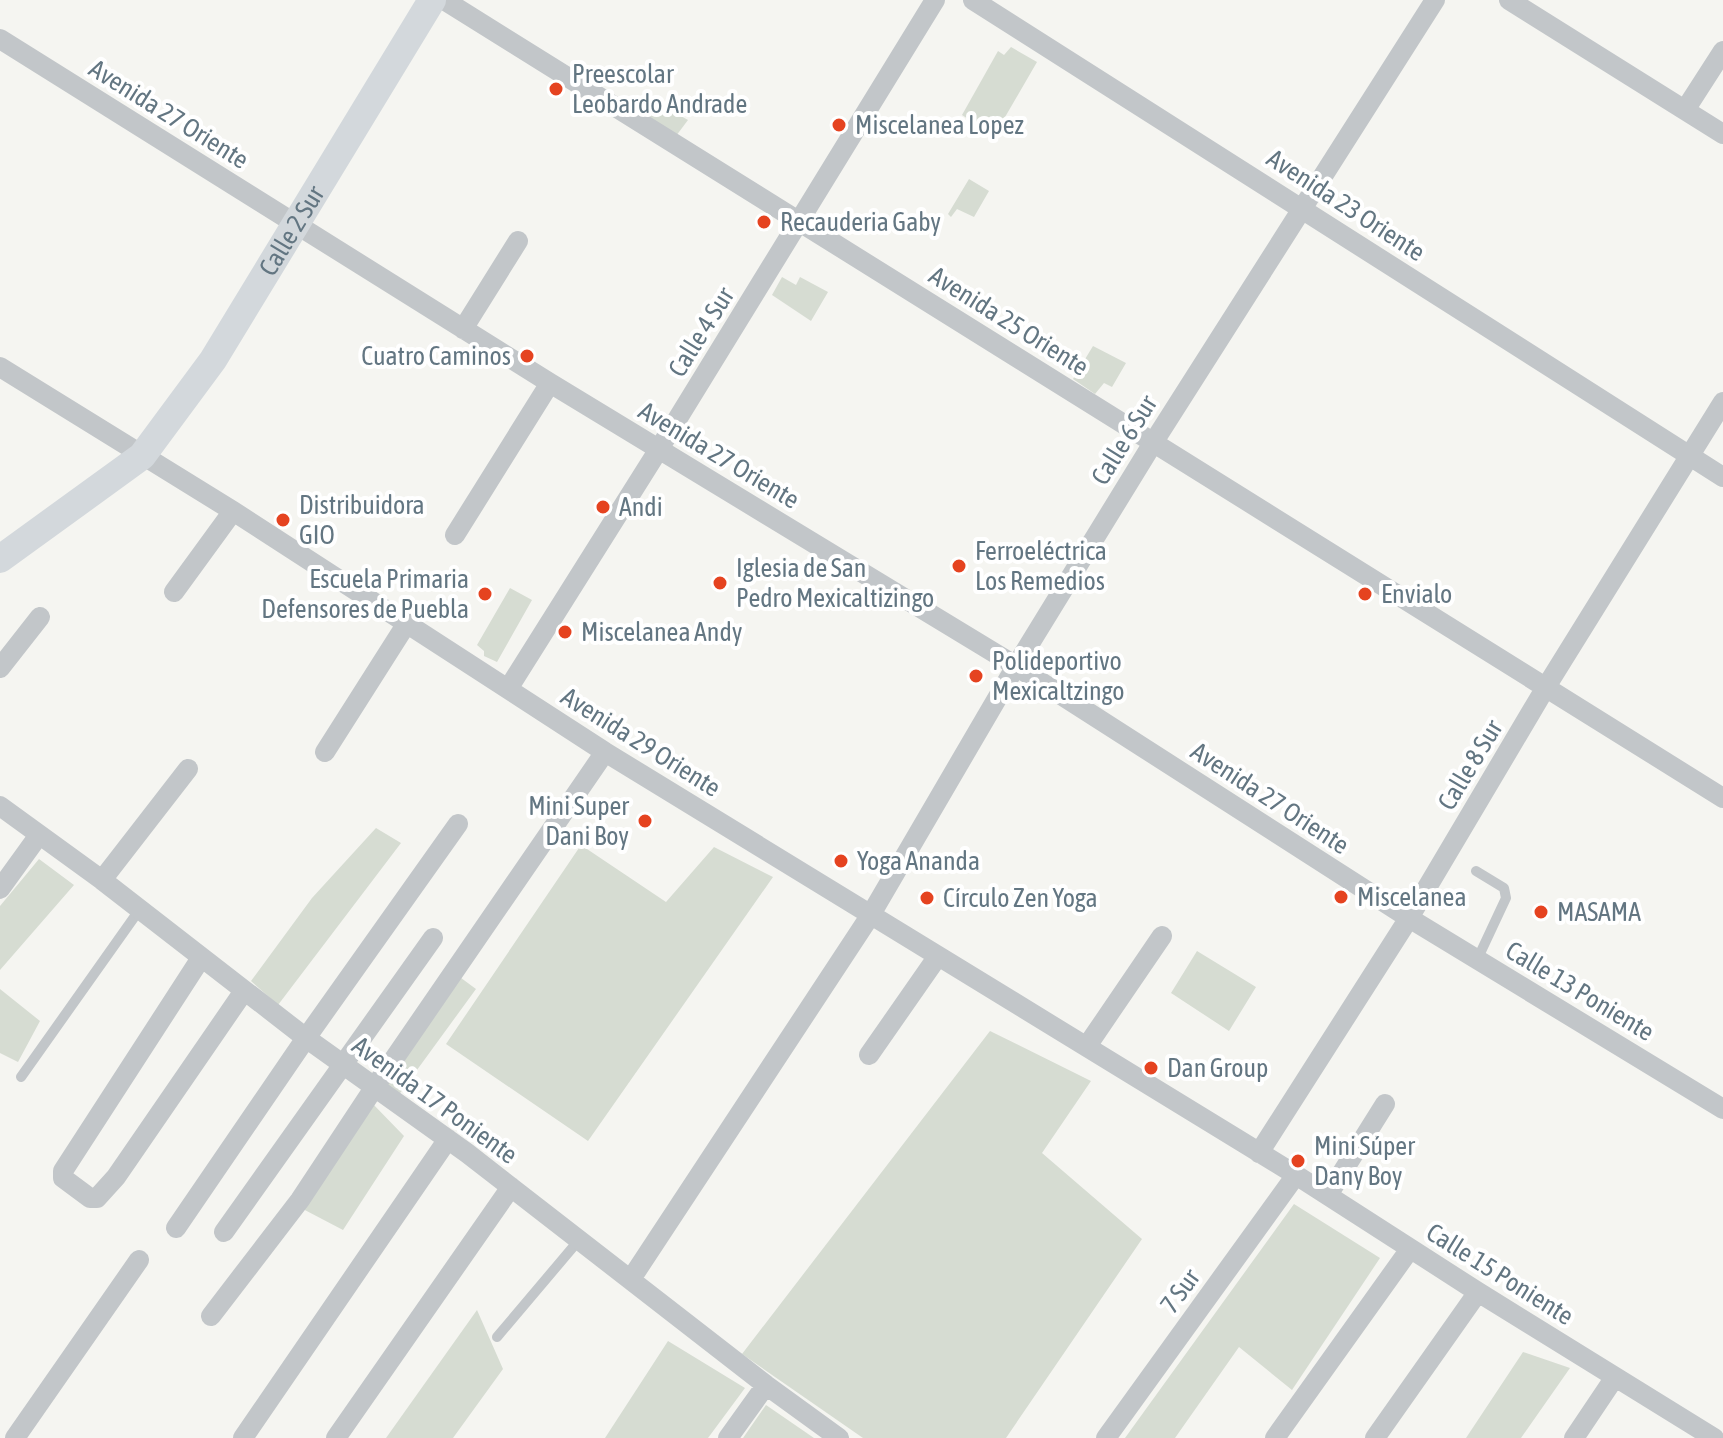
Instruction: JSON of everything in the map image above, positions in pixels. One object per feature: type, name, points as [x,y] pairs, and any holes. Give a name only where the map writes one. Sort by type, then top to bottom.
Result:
[{"type":"main road","name":"Calle 2 Sur","points":[[0,559],[142,456],[213,360],[432,0]]},
{"type":"street","name":"Avenida 25 Oriente","points":[[444,0],[1723,798]]},
{"type":"street","name":"Calle 4 Sur","points":[[508,689],[935,0]]},
{"type":"street","name":"Avenida 23 Oriente","points":[[973,0],[1723,477]]},
{"type":"street","name":"Calle 6 Sur","points":[[631,1279],[870,916],[1016,666],[1153,443],[1435,0]]},
{"type":"street","points":[[1509,0],[1723,134]]},
{"type":"street","name":"Avenida 27 Oriente","points":[[0,39],[550,383],[1016,666],[1409,918]]},
{"type":"street","points":[[1685,110],[1723,51]]},
{"type":"street","points":[[463,329],[518,241]]},
{"type":"street","name":"Avenida 29 Oriente","points":[[0,367],[233,511],[605,752],[1259,1153]]},
{"type":"street","points":[[455,535],[550,383]]},
{"type":"street","name":"Calle 8 Sur","points":[[1259,1153],[1409,918],[1546,687],[1723,402]]},
{"type":"street","points":[[174,592],[233,511]]},
{"type":"street","points":[[0,668],[40,617]]},
{"type":"street","points":[[325,752],[407,623]]},
{"type":"street","points":[[211,1316],[300,1200],[605,752]]},
{"type":"street","points":[[102,880],[188,769]]},
{"type":"street","name":"Avenida 17 Poniente","points":[[0,806],[102,880],[342,1065],[448,1139],[839,1438]]},
{"type":"street","points":[[176,1228],[458,824]]},
{"type":"street","points":[[0,889],[39,835]]},
{"type":"street","name":"Calle 13 Poniente","points":[[1409,918],[1723,1109]]},
{"type":"street","points":[[1087,1046],[1162,936]]},
{"type":"street","points":[[224,1232],[433,938]]},
{"type":"street","points":[[869,1055],[938,956]]},
{"type":"street","points":[[201,958],[63,1171],[63,1178],[90,1198],[97,1198],[116,1177],[244,991]]},
{"type":"street","points":[[1328,1195],[1385,1104]]},
{"type":"street","points":[[243,1438],[448,1139]]},
{"type":"street","name":"Calle 15 Poniente","points":[[1259,1153],[1715,1438]]},
{"type":"street","name":"7 Sur","points":[[1106,1438],[1296,1175]]},
{"type":"street","points":[[336,1438],[511,1187]]},
{"type":"street","points":[[1275,1438],[1410,1249]]},
{"type":"street","points":[[15,1438],[139,1260]]},
{"type":"street","points":[[1375,1438],[1478,1292]]},
{"type":"street","points":[[1574,1438],[1615,1377]]},
{"type":"street","points":[[728,1438],[766,1385]]},
{"type":"street","points":[[1715,1438],[1723,1426]]},
{"type":"lane","points":[[1476,871],[1504,888],[1506,898],[1477,960]]},
{"type":"lane","points":[[21,1077],[140,909]]},
{"type":"lane","points":[[497,1337],[579,1240]]},
{"type":"shaded area","points":[[1011,47],[1037,62],[994,136],[962,115],[998,51],[1004,55]]},
{"type":"shaded area","points":[[649,98],[688,120],[676,136],[638,113]]},
{"type":"shaded area","points":[[969,179],[989,191],[974,217],[957,209],[951,217],[948,214]]},
{"type":"shaded area","points":[[782,277],[796,285],[800,277],[828,292],[811,321],[772,295]]},
{"type":"shaded area","points":[[1093,346],[1126,363],[1112,387],[1104,383],[1095,394],[1073,379]]},
{"type":"shaded area","points":[[510,588],[532,600],[497,662],[484,656],[484,651],[477,645]]},
{"type":"shaded area","points":[[376,828],[401,843],[278,1005],[251,981],[312,898]]},
{"type":"shaded area","points":[[581,845],[666,902],[714,847],[773,877],[588,1141],[446,1044]]},
{"type":"shaded area","points":[[39,859],[74,885],[0,970],[0,906]]},
{"type":"shaded area","points":[[1197,951],[1256,987],[1229,1031],[1171,993]]},
{"type":"shaded area","points":[[457,975],[476,989],[398,1096],[382,1086]]},
{"type":"shaded area","points":[[0,989],[40,1021],[18,1062],[0,1053]]},
{"type":"shaded area","points":[[990,1031],[1091,1081],[1042,1153],[1142,1239],[1006,1438],[863,1438],[742,1354]]},
{"type":"shaded area","points":[[371,1102],[404,1136],[343,1230],[301,1208]]},
{"type":"shaded area","points":[[1294,1204],[1380,1258],[1292,1390],[1239,1347],[1175,1438],[1125,1438]]},
{"type":"shaded area","points":[[477,1310],[503,1369],[453,1438],[386,1438]]},
{"type":"shaded area","points":[[668,1341],[745,1388],[708,1438],[605,1438]]},
{"type":"shaded area","points":[[1523,1352],[1570,1368],[1521,1438],[1466,1438]]},
{"type":"shaded area","points":[[766,1405],[814,1438],[743,1438]]},
{"type":"place","name":"Preescolar Leobardo Andrade","points":[[556,89]]},
{"type":"place","name":"Miscelanea Lopez","points":[[839,125]]},
{"type":"place","name":"Recauderia Gaby","points":[[764,222]]},
{"type":"place","name":"Cuatro Caminos","points":[[527,356]]},
{"type":"place","name":"Andi","points":[[603,507]]},
{"type":"place","name":"Distribuidora GIO","points":[[283,520]]},
{"type":"place","name":"Ferroeléctrica Los Remedios","points":[[959,566]]},
{"type":"place","name":"Iglesia de San Pedro Mexicaltizingo","points":[[720,583]]},
{"type":"place","name":"Escuela Primaria Defensores de Puebla","points":[[485,594]]},
{"type":"place","name":"Envialo","points":[[1365,594]]},
{"type":"place","name":"Miscelanea Andy","points":[[565,632]]},
{"type":"place","name":"Polideportivo Mexicaltzingo","points":[[976,676]]},
{"type":"place","name":"Mini Super Dani Boy","points":[[645,821]]},
{"type":"place","name":"Yoga Ananda","points":[[841,861]]},
{"type":"place","name":"Miscelanea","points":[[1341,897]]},
{"type":"place","name":"Círculo Zen Yoga","points":[[927,898]]},
{"type":"place","name":"MASAMA","points":[[1541,912]]},
{"type":"place","name":"Dan Group","points":[[1151,1068]]},
{"type":"place","name":"Mini Súper Dany Boy","points":[[1298,1161]]}]
